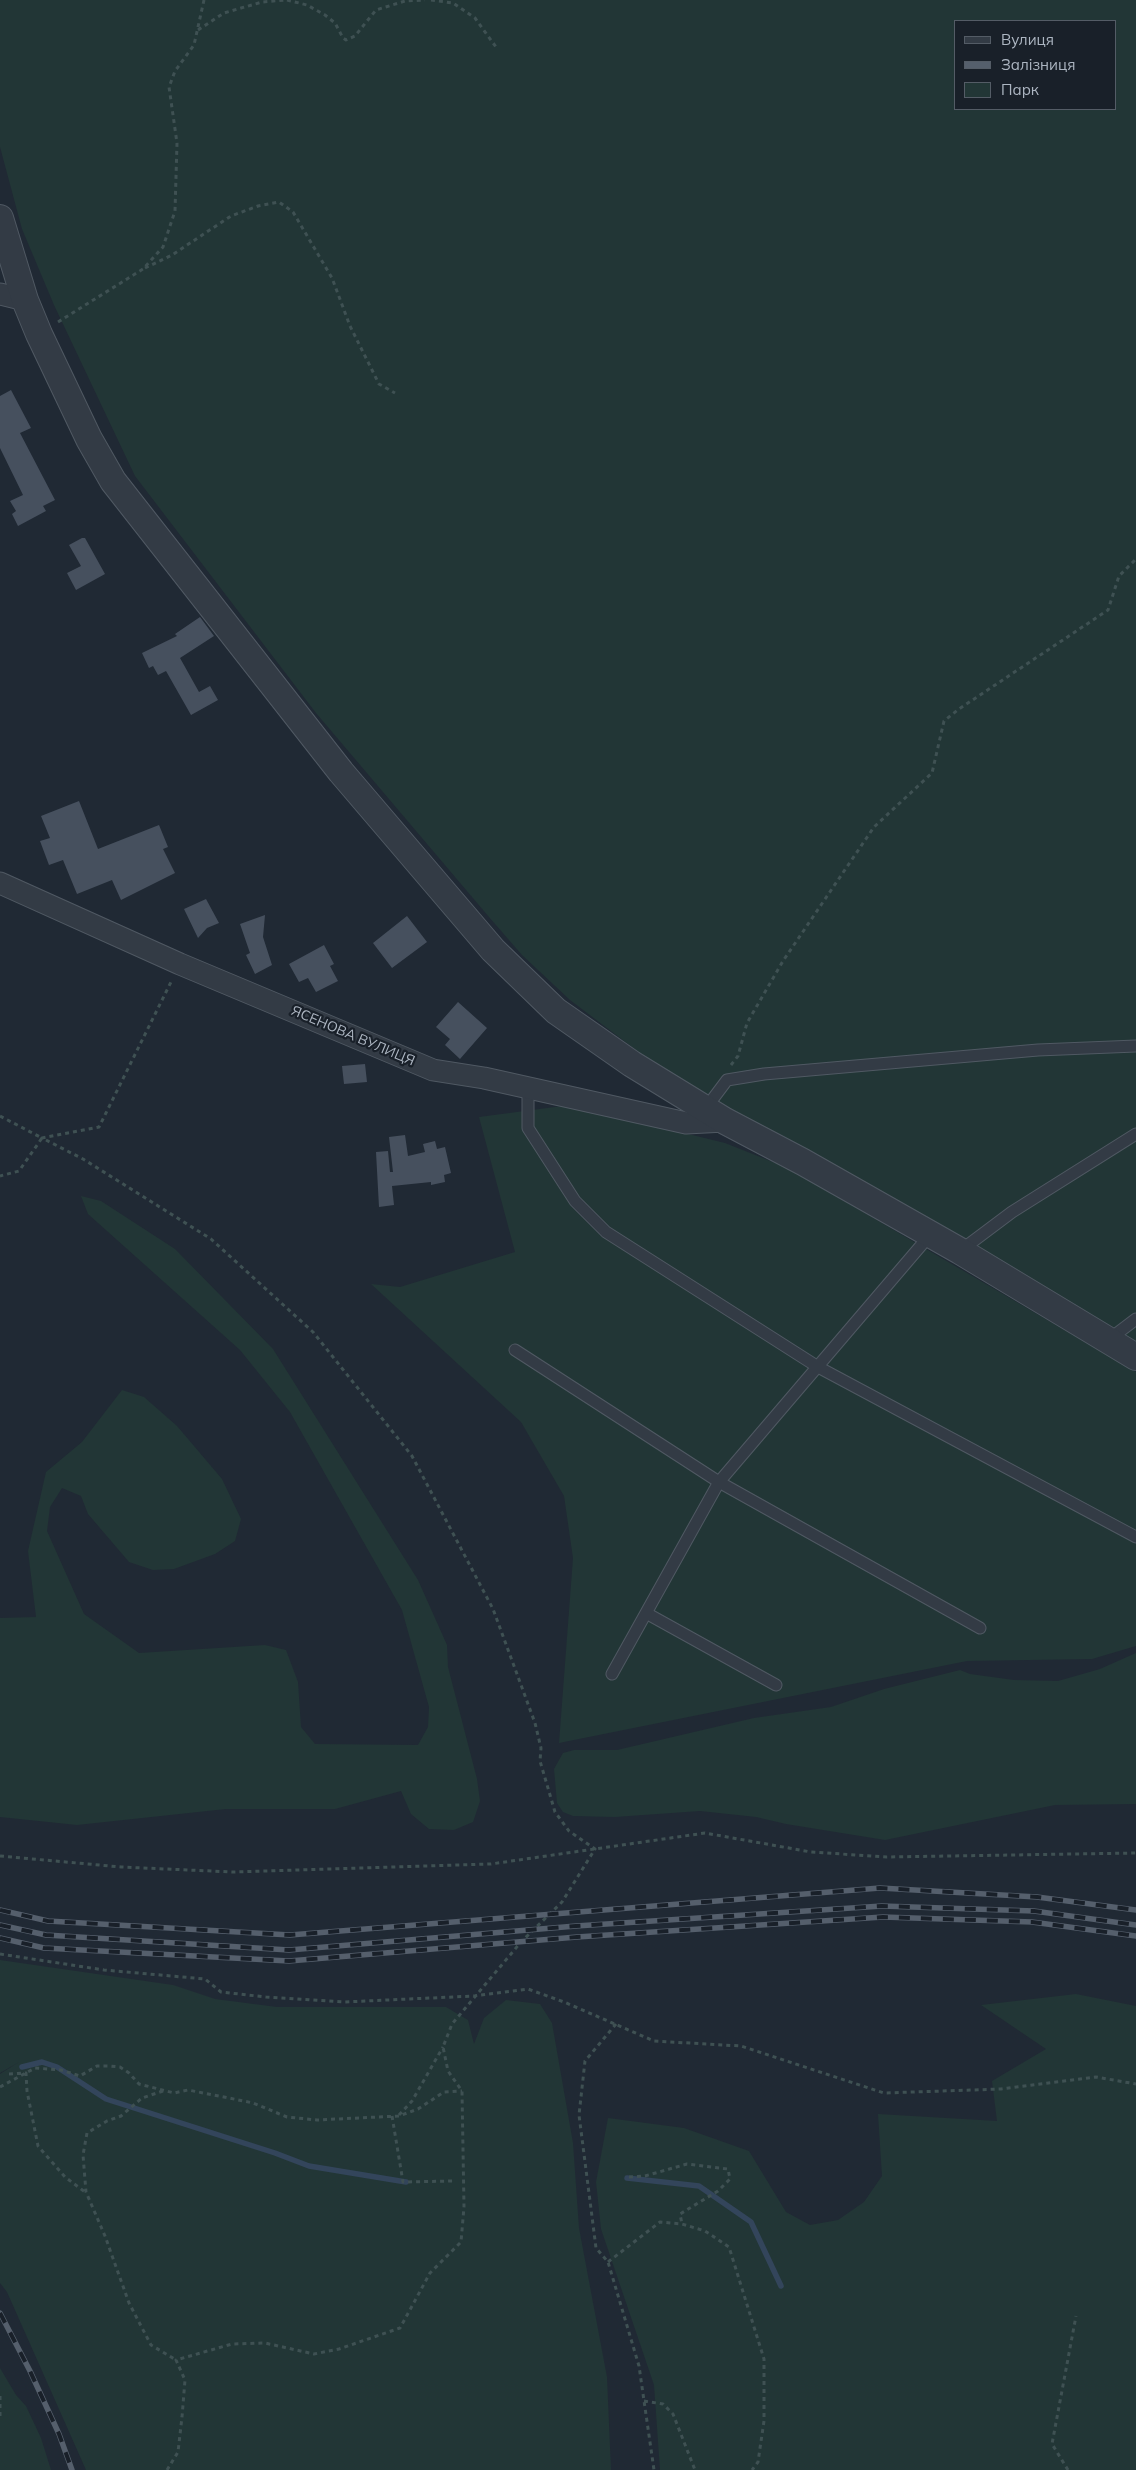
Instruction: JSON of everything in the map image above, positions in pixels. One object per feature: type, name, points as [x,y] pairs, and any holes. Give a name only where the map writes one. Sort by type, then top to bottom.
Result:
[{"type":"street","points":[[0,218],[12,298],[38,334],[89,439],[113,481],[341,772],[493,950],[556,1011],[632,1064],[717,1106],[803,1162],[960,1251],[1136,1357]]},
{"type":"street","name":"ЯСЕНОВА ВУЛИЦЯ","points":[[0,883],[180,964],[433,1070],[484,1078],[686,1123],[717,1106]]},
{"type":"lane","points":[[717,1106],[727,1080],[764,1074],[1038,1050],[1136,1046]]},
{"type":"lane","points":[[528,1089],[528,1128],[575,1201],[606,1232],[818,1367],[1136,1537]]},
{"type":"lane","points":[[960,1251],[1012,1212],[1136,1134]]},
{"type":"lane","points":[[612,1674],[719,1482],[930,1235]]},
{"type":"lane","points":[[1108,1341],[1136,1319]]},
{"type":"lane","points":[[515,1350],[719,1482],[980,1628]]},
{"type":"lane","points":[[646,1613],[776,1685]]},
{"type":"path","points":[[143,269],[163,247],[175,211],[177,143],[169,87],[175,71],[194,45],[204,0]]},
{"type":"path","points":[[198,30],[224,13],[262,2],[286,0],[307,5],[324,15],[335,24],[346,40],[355,36],[376,10],[405,1],[425,0]]},
{"type":"path","points":[[431,0],[453,3],[475,18],[496,47]]},
{"type":"path","points":[[38,334],[143,269],[172,255],[231,216],[258,206],[279,202],[293,212],[332,278],[350,326],[378,384],[395,393]]},
{"type":"path","points":[[717,1106],[720,1081],[738,1056],[747,1024],[783,961],[874,827],[932,772],[944,721],[959,709],[1108,610],[1118,576],[1136,560]]},
{"type":"path","points":[[0,1176],[19,1171],[42,1138],[99,1127],[180,964]]},
{"type":"path","points":[[0,1116],[83,1159],[211,1240],[313,1332],[412,1456],[493,1609],[535,1723],[541,1748],[540,1761],[556,1812],[569,1831],[595,1849]]},
{"type":"path","points":[[0,1856],[122,1867],[233,1872],[491,1864],[705,1833],[811,1852],[887,1857],[1136,1853]]},
{"type":"path","points":[[399,2116],[412,2101],[443,2046],[452,2024],[521,1942],[562,1902],[595,1849]]},
{"type":"path","points":[[0,1954],[104,1970],[205,1978],[221,1992],[266,1997],[344,2002],[474,1996],[528,1989],[564,2002],[654,2041],[741,2046],[884,2093],[1001,2089],[1096,2077],[1136,2084]]},
{"type":"path","points":[[616,2024],[585,2061],[579,2115],[596,2248],[608,2262],[639,2366],[654,2470]]},
{"type":"path","points":[[176,2360],[240,2344],[264,2343],[314,2354],[339,2350],[400,2328],[430,2273],[461,2242],[464,2207],[462,2091],[448,2071],[443,2046]]},
{"type":"path","points":[[0,2087],[34,2068],[61,2070],[74,2076],[80,2076],[97,2066],[120,2067],[129,2073],[139,2084],[174,2093],[188,2090],[253,2103],[276,2114],[300,2119],[399,2116],[418,2108],[444,2092],[462,2091]]},
{"type":"path","points":[[9,2074],[26,2074]]},
{"type":"path","points":[[26,2074],[27,2091],[38,2146],[65,2177],[86,2192]]},
{"type":"path","points":[[164,2091],[142,2098],[121,2116],[107,2121],[87,2133],[83,2155],[86,2192],[105,2236],[129,2303],[151,2345],[176,2360],[185,2380],[178,2452],[167,2470]]},
{"type":"path","points":[[392,2116],[403,2182],[454,2181]]},
{"type":"path","points":[[629,2177],[645,2176],[687,2164],[728,2169],[730,2179],[718,2192],[680,2214],[682,2224]]},
{"type":"path","points":[[608,2262],[660,2222],[682,2224],[705,2231],[729,2246],[764,2359],[764,2421],[758,2462],[752,2470]]},
{"type":"path","points":[[1068,2470],[1052,2444],[1076,2316]]},
{"type":"path","points":[[0,2396],[0,2420]]},
{"type":"path","points":[[644,2401],[663,2404],[673,2414],[695,2470]]},
{"type":"green space","points":[[0,0],[1136,0],[1136,1343],[979,1247],[707,1096],[690,1091],[570,1000],[522,955],[316,713],[135,476],[54,305],[22,229],[0,147]]},
{"type":"green space","points":[[570,1105],[725,1143],[788,1168],[1136,1372],[1136,1646],[1092,1659],[967,1661],[559,1743],[573,1558],[564,1496],[521,1422],[371,1284],[400,1287],[515,1252],[479,1117]]},
{"type":"green space","points":[[81,1196],[101,1201],[175,1249],[273,1349],[418,1580],[447,1645],[448,1667],[477,1779],[480,1801],[473,1822],[454,1830],[429,1829],[411,1814],[401,1791],[335,1809],[226,1809],[77,1825],[0,1817],[0,1618],[36,1617],[28,1551],[46,1472],[82,1442],[122,1390],[144,1397],[177,1426],[222,1479],[241,1519],[235,1541],[215,1554],[174,1569],[153,1570],[129,1562],[88,1514],[81,1496],[62,1488],[50,1507],[47,1531],[84,1614],[139,1653],[265,1645],[286,1650],[298,1682],[301,1727],[315,1744],[418,1745],[428,1727],[429,1707],[402,1610],[290,1412],[240,1350],[88,1214]]},
{"type":"green space","points":[[1136,1653],[1136,1804],[1055,1805],[885,1840],[786,1824],[756,1817],[700,1811],[615,1817],[573,1816],[563,1812],[557,1803],[554,1769],[563,1753],[574,1750],[617,1750],[754,1718],[831,1707],[884,1689],[960,1670],[970,1674],[1014,1680],[1058,1681],[1100,1669]]},
{"type":"green space","points":[[0,1960],[173,1985],[215,1999],[277,2007],[446,2007],[468,2020],[474,2044],[484,2018],[506,2000],[540,2004],[552,2023],[573,2143],[579,2228],[607,2377],[611,2470],[86,2470],[7,2292],[0,2283],[0,2074],[19,2062],[0,2073]]},
{"type":"green space","points":[[1076,1994],[1136,2006],[1136,2470],[660,2470],[654,2385],[601,2229],[596,2182],[608,2118],[684,2128],[749,2151],[786,2212],[810,2225],[838,2220],[864,2202],[882,2176],[878,2114],[997,2121],[992,2081],[1046,2049],[981,2005]]},
{"type":"green space","points":[[0,2368],[16,2395],[26,2406],[41,2438],[51,2470],[0,2470]]},
{"type":"building","points":[[11,390],[31,428],[20,433],[55,500],[43,506],[46,511],[18,526],[12,514],[16,511],[10,501],[23,495],[0,448],[0,396]]},
{"type":"building","points":[[85,538],[105,574],[76,590],[67,573],[81,566],[69,545]]},
{"type":"building","points":[[200,617],[214,636],[180,658],[199,692],[210,686],[218,700],[191,715],[166,671],[158,675],[153,666],[149,668],[142,653],[177,636],[175,634]]},
{"type":"building","points":[[79,801],[98,849],[159,825],[168,847],[163,849],[175,873],[121,900],[112,880],[77,894],[63,860],[49,865],[40,841],[50,838],[41,816]]},
{"type":"building","points":[[206,899],[219,923],[207,928],[198,938],[184,909]]},
{"type":"building","points":[[265,915],[263,937],[272,965],[255,974],[246,955],[250,953],[240,924]]},
{"type":"building","points":[[407,916],[427,942],[392,968],[373,943]]},
{"type":"building","points":[[324,945],[334,964],[330,966],[338,981],[316,992],[308,978],[299,982],[289,964]]},
{"type":"building","points":[[458,1002],[487,1028],[460,1059],[445,1045],[450,1039],[436,1027]]},
{"type":"building","points":[[365,1064],[367,1082],[344,1084],[342,1066]]},
{"type":"building","points":[[405,1135],[408,1156],[425,1152],[423,1144],[435,1141],[437,1149],[445,1147],[451,1173],[444,1175],[445,1182],[431,1185],[431,1182],[392,1186],[394,1205],[379,1207],[376,1152],[388,1151],[390,1172],[393,1172],[389,1137]]},
{"type":"waterway","points":[[22,2067],[42,2062],[57,2067],[106,2099],[275,2153],[309,2166],[406,2182]]},
{"type":"waterway","points":[[627,2178],[699,2186],[751,2222],[781,2286]]},
{"type":"railway","points":[[0,1910],[48,1921],[290,1935],[880,1888],[1037,1897],[1136,1910]]},
{"type":"railway","points":[[0,1925],[46,1935],[289,1950],[576,1926],[882,1906],[1034,1911],[1136,1925]]},
{"type":"railway","points":[[0,1938],[44,1948],[289,1961],[577,1937],[883,1917],[1032,1922],[1136,1936]]},
{"type":"railway","points":[[0,2313],[30,2371],[59,2434],[72,2470]]}]
